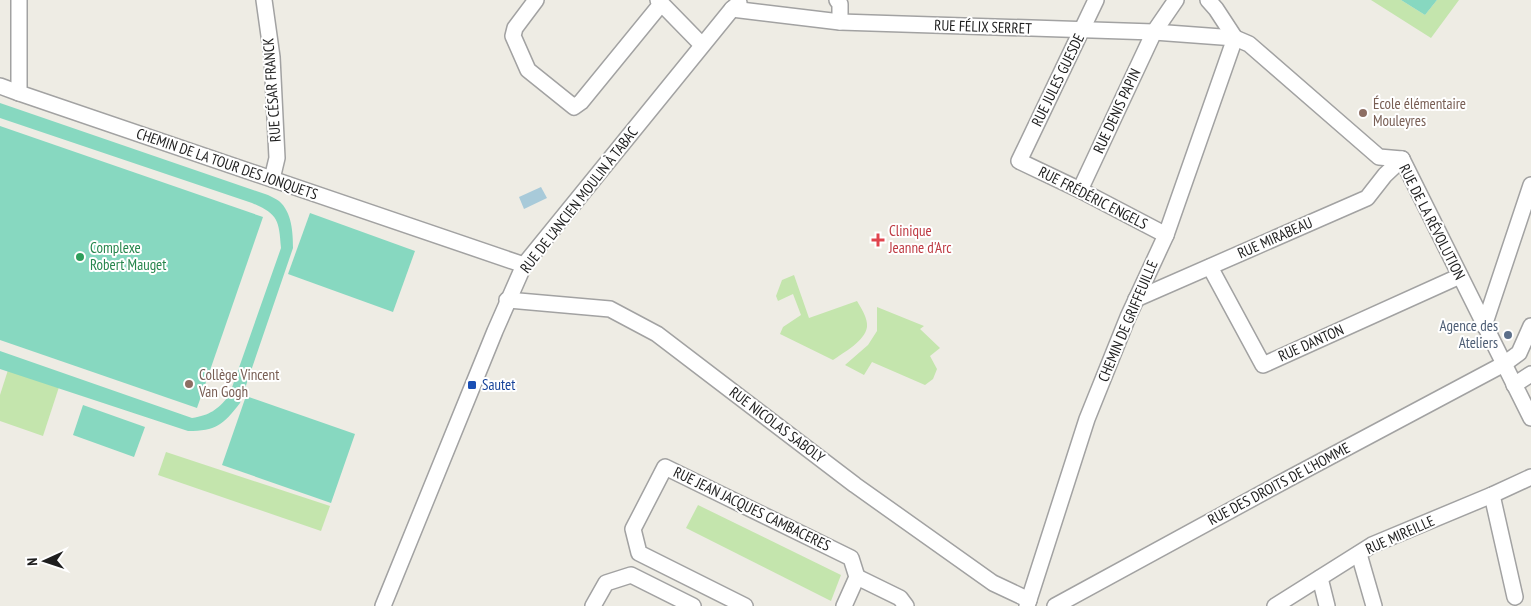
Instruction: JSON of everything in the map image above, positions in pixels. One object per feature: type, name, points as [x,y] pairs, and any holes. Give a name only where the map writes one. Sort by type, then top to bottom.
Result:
[{"type":"street","points":[[19,0],[19,93]]},
{"type":"street","name":"RUE CÉSAR FRANCK","points":[[264,0],[272,57],[276,158],[272,179]]},
{"type":"street","points":[[536,0],[515,28],[513,36],[528,70],[574,107],[581,102],[659,2],[702,46]]},
{"type":"street","points":[[837,0],[840,4],[840,22]]},
{"type":"street","name":"RUE JULES GUESDE","points":[[1019,161],[1096,0]]},
{"type":"street","name":"RUE DENIS PAPIN","points":[[1080,190],[1154,32],[1176,0]]},
{"type":"street","name":"RUE FÉLIX SERRET","points":[[732,3],[840,22],[1154,32],[1235,38]]},
{"type":"street","name":"RUE DE L'ANCIEN MOULIN À TABAC","points":[[382,606],[507,300],[524,265],[702,46],[732,3]]},
{"type":"street","points":[[1215,3],[1235,38]]},
{"type":"street","name":"RUE DE LA RÉVOLUTION","points":[[1235,38],[1249,44],[1379,157],[1402,159],[1531,418]]},
{"type":"street","name":"CHEMIN DE GRIFFEUILLE","points":[[1028,603],[1088,419],[1136,299],[1166,235],[1235,38]]},
{"type":"street","name":"CHEMIN DE LA TOUR DES JONQUETS","points":[[0,86],[524,265]]},
{"type":"street","name":"RUE MIRABEAU","points":[[1136,299],[1367,198],[1385,174],[1402,159]]},
{"type":"street","name":"RUE FRÉDÉRIC ENGELS","points":[[1019,161],[1080,190],[1166,235]]},
{"type":"street","points":[[1484,326],[1531,185]]},
{"type":"street","name":"RUE DANTON","points":[[1210,267],[1263,365],[1460,276]]},
{"type":"street","name":"RUE NICOLAS SABOLY","points":[[507,300],[610,309],[657,334],[855,485],[993,583],[1028,603]]},
{"type":"street","name":"RUE DES DROITS DE L'HOMME","points":[[1055,606],[1504,364],[1519,353],[1531,326]]},
{"type":"street","points":[[1514,385],[1531,374]]},
{"type":"street","name":"RUE JEAN JACQUES CAMBACERES","points":[[745,606],[640,553],[633,529],[665,466],[851,558],[857,577]]},
{"type":"street","name":"RUE MIREILLE","points":[[1275,606],[1372,545],[1492,496],[1531,477]]},
{"type":"street","points":[[1492,496],[1515,597]]},
{"type":"street","points":[[1359,554],[1374,606]]},
{"type":"street","points":[[593,606],[606,583],[631,575],[693,606]]},
{"type":"street","points":[[844,606],[857,577],[900,598],[906,606]]},
{"type":"street","points":[[1320,578],[1327,606]]},
{"type":"green space","points":[[1371,0],[1401,0],[1425,15],[1437,0],[1459,0],[1431,38]]},
{"type":"green space","points":[[1401,0],[1437,0],[1425,15]]},
{"type":"green space","points":[[0,103],[268,195],[279,201],[287,211],[291,223],[293,248],[240,403],[223,422],[206,430],[188,431],[0,369],[0,351],[192,418],[204,415],[221,405],[229,396],[281,248],[276,219],[261,207],[252,203],[0,118]]},
{"type":"green space","points":[[0,126],[263,217],[197,408],[0,340]]},
{"type":"green space","points":[[310,213],[415,251],[393,312],[288,274]]},
{"type":"green space","points":[[794,275],[809,318],[857,301],[864,313],[867,327],[862,337],[833,360],[780,334],[783,327],[801,315],[793,294],[778,301],[776,296],[782,280]]},
{"type":"green space","points":[[877,307],[924,326],[920,329],[940,348],[930,356],[937,369],[933,379],[925,385],[872,362],[864,375],[845,365],[868,345],[877,331]]},
{"type":"green space","points":[[8,370],[59,387],[43,436],[0,421],[0,395]]},
{"type":"green space","points":[[246,396],[355,434],[331,503],[222,465]]},
{"type":"green space","points":[[83,405],[145,427],[134,457],[73,435]]},
{"type":"green space","points":[[166,452],[330,506],[321,531],[158,475]]},
{"type":"green space","points":[[698,505],[841,575],[831,601],[686,528]]},
{"type":"water","points":[[541,187],[547,198],[524,209],[519,197]]},
{"type":"place","name":"École élémentaire Mouleyres","points":[[1363,113]]},
{"type":"place","name":"Clinique Jeanne d'Arc","points":[[878,240]]},
{"type":"place","name":"Complexe Robert Mauget","points":[[80,257]]},
{"type":"place","name":"Agence des Ateliers","points":[[1508,335]]},
{"type":"place","name":"Collège Vincent Van Gogh","points":[[189,384]]},
{"type":"place","name":"Sautet","points":[[472,385]]}]
